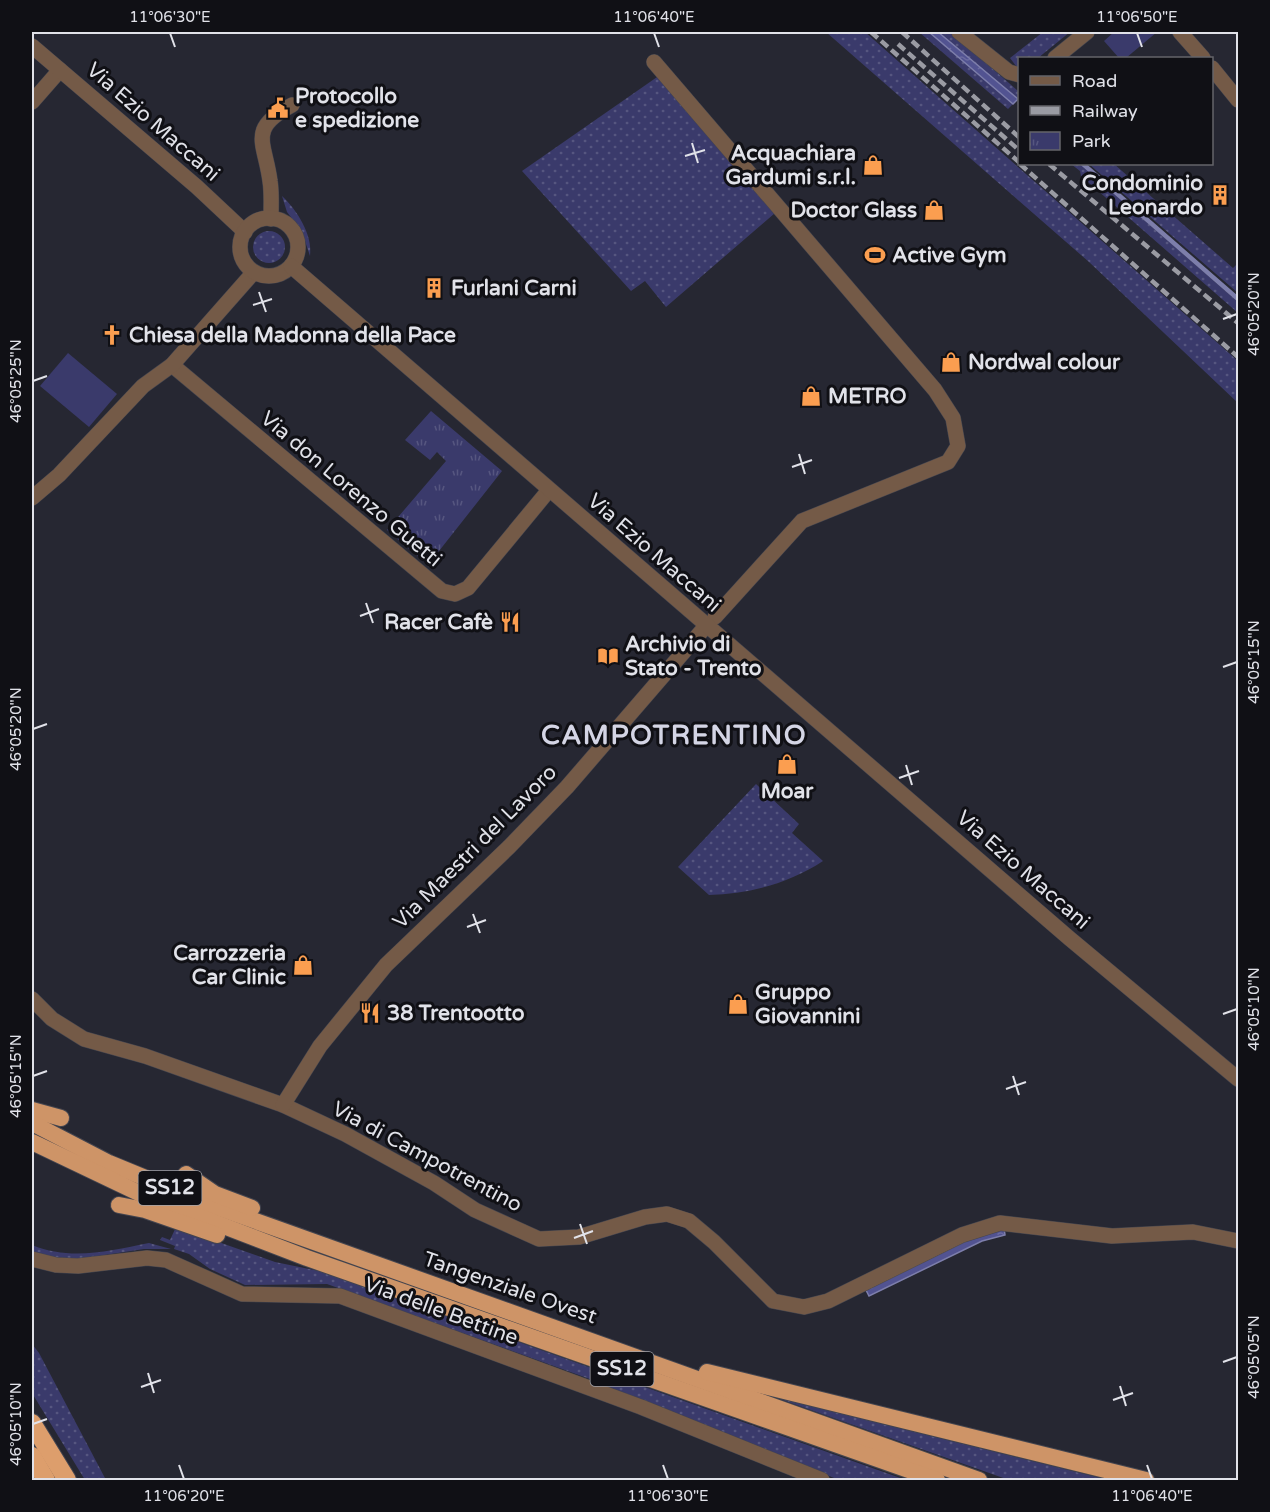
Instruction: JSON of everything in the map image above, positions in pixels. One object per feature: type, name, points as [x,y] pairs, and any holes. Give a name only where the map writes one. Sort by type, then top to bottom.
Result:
[{"type":"highway","points":[[32,1110],[61,1118]]},
{"type":"highway","name":"Tangenziale Ovest","points":[[32,1122],[109,1163],[211,1205],[310,1250],[937,1480]]},
{"type":"highway","name":"Tangenziale Ovest","points":[[32,1142],[143,1195],[586,1339],[979,1480]]},
{"type":"highway","points":[[119,1206],[145,1210],[274,1256],[310,1250],[295,1225],[215,1194],[186,1174]]},
{"type":"highway","points":[[586,1339],[797,1396],[1146,1480]]},
{"type":"highway","points":[[32,1424],[67,1480]]},
{"type":"highway","points":[[32,1456],[46,1480]]},
{"type":"street","points":[[959,32],[1009,72],[1018,74]]},
{"type":"street","points":[[1056,57],[1087,32]]},
{"type":"street","points":[[1180,32],[1202,57]]},
{"type":"street","name":"Via Ezio Maccani","points":[[32,46],[245,232]]},
{"type":"street","name":"Via Ezio Maccani","points":[[654,62],[935,390],[953,418],[958,446],[948,462],[802,520],[710,621]]},
{"type":"street","points":[[1213,69],[1239,100]]},
{"type":"street","points":[[32,102],[60,70]]},
{"type":"street","points":[[271,219],[270,180],[262,152],[262,135],[267,123],[292,105]]},
{"type":"street","points":[[271,219],[286,225],[296,238],[297,254],[291,266],[271,276],[254,272],[244,262],[241,252],[245,232],[256,222],[271,219]]},
{"type":"street","name":"Via Ezio Maccani","points":[[291,266],[549,490],[710,621],[1069,938],[1239,1079]]},
{"type":"street","points":[[32,498],[59,475],[144,386],[172,365],[254,272]]},
{"type":"street","name":"Via don Lorenzo Guetti","points":[[172,365],[442,591],[455,594],[468,588],[549,490]]},
{"type":"street","name":"Via Maestri del Lavoro","points":[[283,1105],[320,1046],[386,965],[509,847],[567,787],[710,621]]},
{"type":"street","name":"Via di Campotrentino","points":[[32,999],[52,1019],[84,1039],[145,1056],[283,1105],[345,1134],[434,1183],[475,1210],[539,1239],[579,1237],[645,1217],[667,1214],[689,1221],[773,1300],[804,1307],[828,1301],[962,1235],[1000,1223],[1112,1236],[1193,1232],[1239,1241]]},
{"type":"street","name":"Via delle Bettine","points":[[32,1259],[56,1265],[78,1266],[147,1258],[166,1260],[242,1294],[340,1296],[641,1407],[822,1480]]},
{"type":"green space","points":[[826,32],[865,32],[1238,361],[1238,403],[1089,262]]},
{"type":"green space","points":[[919,32],[929,32],[1013,104],[1008,109]]},
{"type":"green space","points":[[938,32],[951,32],[1018,91],[1018,99]]},
{"type":"green space","points":[[1043,32],[1070,32],[1039,57],[1018,57],[1018,66],[1010,58]]},
{"type":"green space","points":[[1114,32],[1157,32],[1127,57],[1118,57],[1104,41]]},
{"type":"green space","points":[[660,75],[775,213],[666,307],[645,281],[631,291],[522,171]]},
{"type":"green space","points":[[1072,165],[1081,165],[1238,302],[1238,313],[1081,176],[1080,171]]},
{"type":"green space","points":[[1090,165],[1115,165],[1233,268],[1238,263],[1238,293]]},
{"type":"green space","points":[[282,196],[303,223],[309,240],[310,256],[302,232],[287,212]]},
{"type":"green space","points":[[269,231],[280,236],[285,247],[280,258],[269,263],[258,258],[253,247],[258,236]]},
{"type":"green space","points":[[68,353],[117,394],[89,427],[40,386]]},
{"type":"green space","points":[[431,411],[502,471],[428,565],[387,530],[446,461],[437,452],[430,460],[405,440]]},
{"type":"green space","points":[[756,784],[799,824],[792,833],[823,861],[769,886],[709,895],[678,867]]},
{"type":"green space","points":[[176,1227],[275,1262],[319,1271],[906,1480],[839,1480],[587,1378],[327,1284],[245,1285],[210,1269],[189,1254],[174,1249],[175,1246],[160,1240],[162,1237],[170,1240]]},
{"type":"green space","points":[[149,1243],[171,1249],[144,1249],[72,1260],[32,1254],[32,1245],[61,1253],[76,1254]]},
{"type":"green space","points":[[32,1344],[39,1353],[106,1480],[85,1480],[32,1393]]},
{"type":"green space","points":[[774,1397],[1109,1480],[1009,1480]]},
{"type":"water","points":[[929,32],[938,32],[1018,99],[1013,104]]},
{"type":"water","points":[[1004,1228],[1005,1235],[982,1241],[869,1296],[866,1290],[976,1236]]},
{"type":"waterway","points":[[1084,165],[1238,299]]},
{"type":"railway","points":[[871,32],[1018,161]]},
{"type":"railway","points":[[902,32],[1018,136]]},
{"type":"railway","points":[[898,44],[1018,149]]},
{"type":"railway","points":[[1021,165],[1238,357]]},
{"type":"railway","points":[[1050,165],[1238,323]]},
{"type":"place","name":"Protocollo e spedizione","points":[[278,108]]},
{"type":"place","name":"Acquachiara Gardumi s.r.l.","points":[[873,165]]},
{"type":"place","name":"Condominio Leonardo","points":[[1220,195]]},
{"type":"place","name":"Doctor Glass","points":[[934,210]]},
{"type":"place","name":"Active Gym","points":[[875,255]]},
{"type":"place","name":"Furlani Carni","points":[[434,288]]},
{"type":"place","name":"Chiesa della Madonna della Pace","points":[[112,335]]},
{"type":"place","name":"Nordwal colour","points":[[951,362]]},
{"type":"place","name":"METRO","points":[[811,396]]},
{"type":"place","name":"Racer Cafè","points":[[510,622]]},
{"type":"place","name":"Archivio di Stato - Trento","points":[[608,656]]},
{"type":"place","name":"Moar","points":[[787,764]]},
{"type":"place","name":"Carrozzeria Car Clinic","points":[[303,965]]},
{"type":"place","name":"Gruppo Giovannini","points":[[738,1004]]},
{"type":"place","name":"38 Trentootto","points":[[370,1013]]},
{"type":"district","name":"CAMPOTRENTINO","points":[[674,735]]}]
